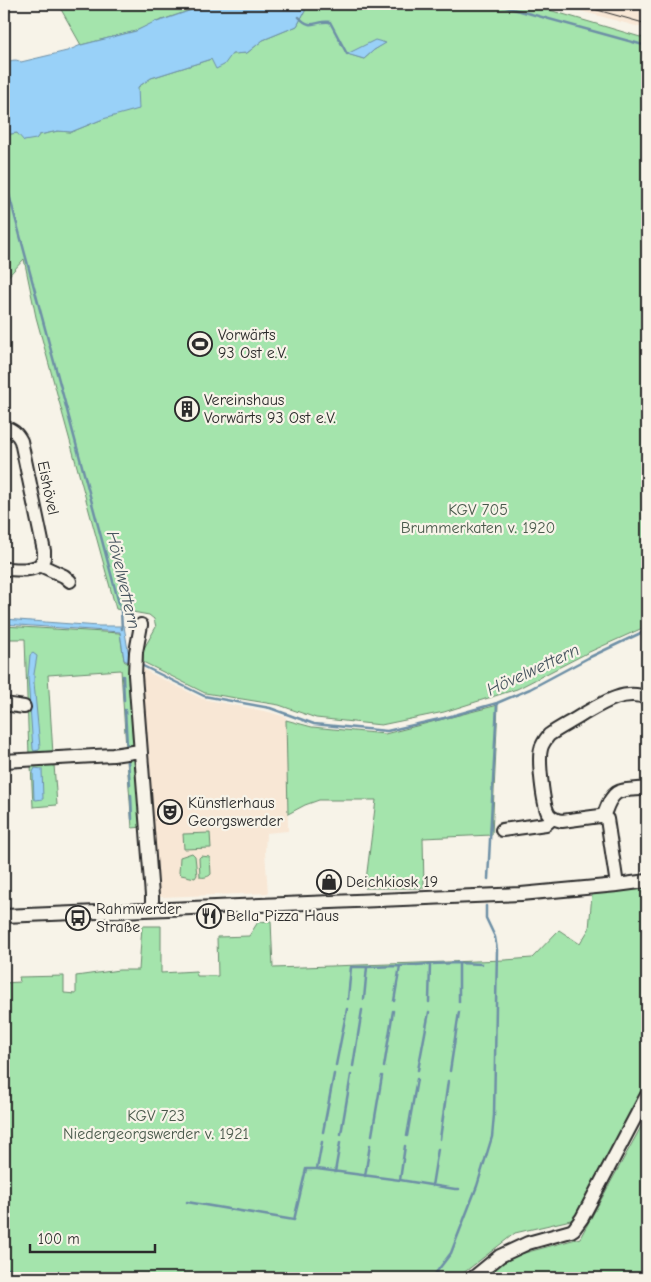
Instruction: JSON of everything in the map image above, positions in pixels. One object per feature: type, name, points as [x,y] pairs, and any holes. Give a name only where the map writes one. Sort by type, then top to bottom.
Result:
[{"type":"street","name":"Eishövel","points":[[4,427],[16,433],[21,441],[44,551],[44,558],[40,565]]},
{"type":"street","points":[[4,569],[30,569],[40,565],[64,576],[70,581]]},
{"type":"street","points":[[141,625],[134,668],[135,694],[152,909]]},
{"type":"street","points":[[604,816],[562,821],[553,818],[548,812],[544,799],[540,759],[541,750],[549,735],[610,699],[633,695],[642,695],[647,698]]},
{"type":"street","points":[[4,704],[24,708]]},
{"type":"street","points":[[4,761],[113,755],[140,751]]},
{"type":"street","points":[[617,885],[604,816],[612,797],[620,791],[647,788]]},
{"type":"street","points":[[502,830],[546,824],[553,818]]},
{"type":"street","points":[[4,916],[521,894],[617,885],[647,880]]},
{"type":"street","points":[[472,1278],[500,1256],[512,1250],[574,1229],[582,1218],[647,1095]]},
{"type":"shaded area","points":[[555,4],[647,4],[647,29]]},
{"type":"shaded area","points":[[142,669],[203,699],[286,717],[288,831],[266,833],[265,852],[268,893],[158,897]]},
{"type":"green space","points":[[58,4],[209,4],[156,22],[136,31],[81,45]]},
{"type":"green space","name":"KGV 705 Brummerkaten v. 1920","points":[[306,4],[529,4],[647,39],[647,626],[587,653],[517,689],[444,712],[381,725],[316,718],[279,705],[205,693],[143,662],[143,650],[156,627],[154,619],[149,615],[116,609],[36,317],[24,259],[4,281],[4,135],[17,133],[36,139],[39,135],[58,131],[71,132],[103,119],[138,87],[151,78],[211,59],[247,53],[263,40],[297,26],[305,11]],"holes":[[[385,43],[364,59],[348,54],[362,48]]]},
{"type":"green space","points":[[4,626],[120,633],[124,660],[128,662],[132,680],[129,682],[129,688],[133,690],[137,746],[126,748],[121,670],[48,675],[53,754],[29,755],[25,639],[4,639]]},
{"type":"green space","points":[[498,705],[492,835],[423,838],[424,888],[365,888],[376,800],[319,800],[288,814],[286,720],[312,727],[385,734]]},
{"type":"green space","points":[[138,759],[139,767],[136,769],[143,827],[132,828],[127,760]]},
{"type":"green space","points":[[31,765],[54,765],[57,805],[33,807]]},
{"type":"green space","points":[[210,833],[211,848],[184,849],[183,834]]},
{"type":"green space","points":[[192,853],[195,856],[197,875],[195,878],[179,873],[180,857]]},
{"type":"green space","points":[[201,856],[210,857],[211,874],[206,877],[200,877],[199,858]]},
{"type":"green space","name":"KGV 723 Niedergeorgswerder v. 1921","points":[[647,888],[647,1080],[575,1219],[515,1233],[457,1278],[41,1278],[4,1268],[4,983],[20,982],[19,977],[64,976],[64,993],[76,994],[76,976],[119,970],[139,970],[142,926],[161,926],[161,973],[196,971],[197,976],[218,976],[217,937],[249,936],[258,922],[271,921],[273,968],[532,958],[559,930],[580,944],[589,929],[592,894]]},
{"type":"green space","points":[[647,1116],[647,1278],[477,1278],[513,1256],[580,1238]]},
{"type":"water","points":[[209,4],[306,4],[305,11],[297,26],[263,40],[247,53],[232,54],[224,65],[216,69],[211,59],[151,78],[138,87],[139,109],[103,119],[71,132],[58,131],[39,135],[36,139],[24,141],[17,133],[4,135],[4,64],[12,60],[21,62],[67,51],[81,45],[136,31],[156,21]]},
{"type":"water","points":[[375,40],[386,43],[364,59],[347,54]]},
{"type":"water","points":[[4,619],[124,626],[129,656],[128,662],[124,660],[120,632],[4,624]]},
{"type":"water","points":[[33,653],[37,656],[34,683],[40,747],[39,750],[34,751],[28,677],[30,655]]},
{"type":"water","points":[[35,768],[42,769],[43,799],[36,800],[34,799],[33,772]]},
{"type":"waterway","points":[[495,4],[647,46]]},
{"type":"waterway","points":[[299,17],[310,24],[330,22],[347,54]]},
{"type":"waterway","name":"Hövelwettern","points":[[4,176],[121,611],[122,629]]},
{"type":"waterway","name":"Hövelwettern","points":[[139,664],[204,696],[270,708],[314,724],[387,731],[497,703],[530,689],[588,658],[647,630]]},
{"type":"waterway","points":[[123,676],[124,700]]},
{"type":"waterway","points":[[488,879],[497,703]]},
{"type":"waterway","points":[[125,710],[127,746]]},
{"type":"waterway","points":[[128,761],[130,785]]},
{"type":"waterway","points":[[131,795],[132,819]]},
{"type":"waterway","points":[[432,1278],[451,1253],[477,1186],[492,1137],[497,950],[495,937],[486,918],[486,906]]},
{"type":"waterway","points":[[429,1002],[430,964],[459,963]]},
{"type":"waterway","points":[[459,1002],[459,963],[482,964]]},
{"type":"waterway","points":[[394,1001],[400,966],[430,964]]},
{"type":"waterway","points":[[364,999],[367,967],[400,966]]},
{"type":"waterway","points":[[348,999],[351,967],[367,967]]},
{"type":"waterway","points":[[336,1065],[347,1009]]},
{"type":"waterway","points":[[353,1066],[362,1010]]},
{"type":"waterway","points":[[384,1067],[393,1011]]},
{"type":"waterway","points":[[418,1070],[429,1012]]},
{"type":"waterway","points":[[450,1071],[459,1012]]},
{"type":"waterway","points":[[323,1132],[334,1074]]},
{"type":"waterway","points":[[341,1134],[351,1075]]},
{"type":"waterway","points":[[372,1135],[382,1076]]},
{"type":"waterway","points":[[407,1136],[417,1079]]},
{"type":"waterway","points":[[440,1139],[448,1081]]},
{"type":"waterway","points":[[317,1169],[322,1142]]},
{"type":"waterway","points":[[335,1172],[340,1143]]},
{"type":"waterway","points":[[365,1176],[370,1145]]},
{"type":"waterway","points":[[400,1180],[405,1146]]},
{"type":"waterway","points":[[432,1186],[438,1149]]},
{"type":"waterway","points":[[187,1202],[294,1220],[306,1169],[459,1189]]},
{"type":"waterway","points":[[4,1268],[41,1278]]},
{"type":"tram line","points":[[576,4],[647,24]]},
{"type":"railway","points":[[631,4],[647,8]]},
{"type":"place","name":"Vorwärts 93 Ost e.V.","points":[[200,344]]},
{"type":"place","name":"Vereinshaus Vorwärts 93 Ost e.V.","points":[[187,409]]},
{"type":"place","name":"Künstlerhaus Georgswerder","points":[[170,812]]},
{"type":"place","name":"Deichkiosk 19","points":[[329,882]]},
{"type":"place","name":"Bella Pizza Haus","points":[[209,916]]},
{"type":"place","name":"Rahmwerder Straße","points":[[78,918]]}]
